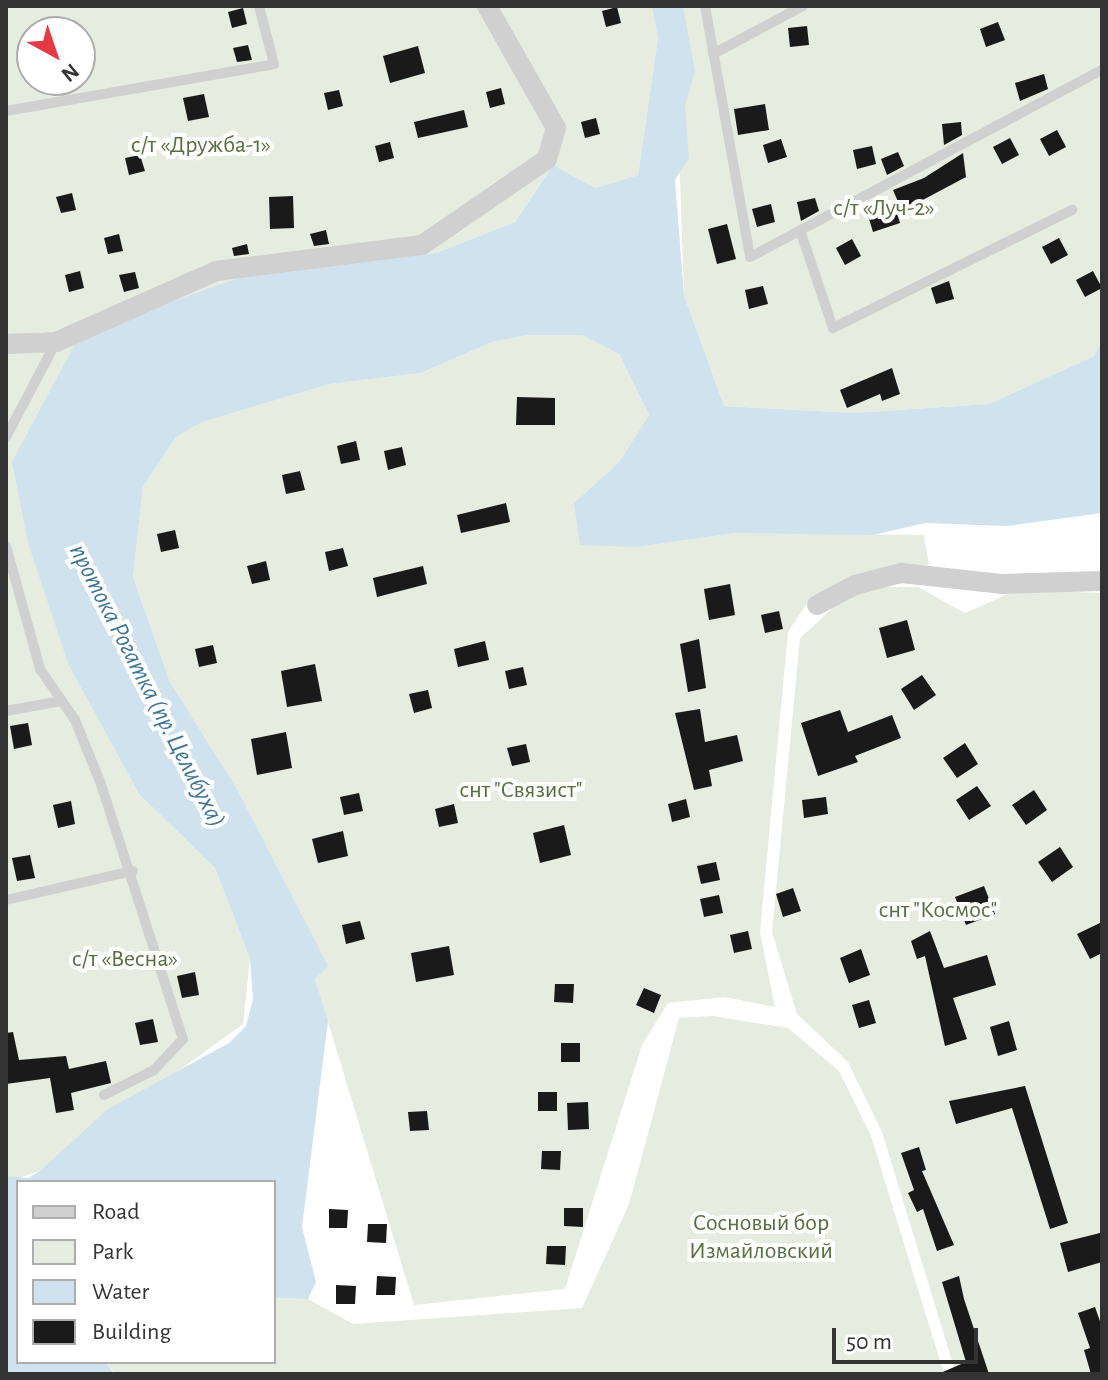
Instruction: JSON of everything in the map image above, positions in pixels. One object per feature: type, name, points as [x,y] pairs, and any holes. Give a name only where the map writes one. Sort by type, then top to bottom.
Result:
[{"type":"street","points":[[6,344],[56,342],[216,271],[422,245],[547,159],[556,128],[487,6]]},
{"type":"street","points":[[817,605],[855,585],[901,573],[1003,584],[1102,581]]},
{"type":"lane","points":[[6,111],[274,64],[259,6]]},
{"type":"lane","points":[[705,6],[750,257],[801,233],[1102,70]]},
{"type":"lane","points":[[713,54],[803,6]]},
{"type":"lane","points":[[801,233],[833,328],[1072,210]]},
{"type":"lane","points":[[6,437],[56,342]]},
{"type":"lane","points":[[6,546],[40,669],[75,720],[133,871],[183,1039],[154,1070],[104,1095]]},
{"type":"lane","points":[[6,711],[61,701]]},
{"type":"lane","points":[[6,900],[133,871]]},
{"type":"green space","points":[[6,6],[653,6],[658,38],[638,175],[595,188],[553,165],[515,222],[436,253],[323,264],[148,310],[69,666],[139,794],[215,868],[250,959],[243,1024],[40,1171],[15,1179],[6,1176],[6,351],[73,343],[42,332],[6,338]]},
{"type":"green space","name":"с/т «Луч-2»","points":[[674,6],[1102,6],[1102,341],[1094,356],[989,404],[853,413],[724,406],[684,295]]},
{"type":"green space","name":"снт \"Связист\"","points":[[527,335],[583,335],[619,354],[649,415],[619,462],[574,503],[637,547],[735,533],[924,535],[929,565],[886,567],[812,596],[788,632],[760,932],[775,1007],[724,997],[668,1003],[642,1045],[565,1289],[414,1305],[315,979],[327,965],[236,787],[170,682],[133,577],[143,487],[176,437],[202,422],[330,384],[421,373],[492,342]]},
{"type":"green space","name":"снт \"Космос\"","points":[[879,587],[918,587],[965,613],[1017,590],[1102,593],[1102,1374],[956,1374],[882,1132],[848,1062],[797,1014],[772,932],[800,638],[844,598]]},
{"type":"green space","name":"Сосновый бор Измайловский","points":[[713,1016],[788,1028],[839,1071],[871,1136],[944,1374],[115,1374],[108,1364],[276,1364],[276,1298],[308,1299],[353,1324],[582,1308],[629,1204],[679,1018]]},
{"type":"water","name":"протока Рогатка (пр. Целибуха)","points":[[652,6],[683,6],[695,71],[685,105],[689,158],[675,180],[684,295],[724,406],[853,413],[989,404],[1094,356],[1102,341],[1102,513],[1007,526],[925,523],[873,535],[735,533],[637,547],[580,545],[574,503],[619,462],[649,415],[619,354],[582,335],[527,335],[492,342],[421,373],[330,384],[202,422],[176,437],[143,487],[133,577],[170,682],[236,787],[328,966],[315,979],[328,1021],[302,1227],[316,1282],[308,1299],[276,1298],[276,1180],[16,1180],[16,1364],[107,1364],[114,1374],[6,1374],[6,1176],[28,1178],[40,1171],[108,1109],[229,1043],[246,1026],[253,999],[250,959],[215,868],[139,794],[69,666],[28,543],[12,462],[75,344],[148,310],[253,273],[436,253],[515,222],[553,165],[595,188],[638,175],[658,38]]},
{"type":"building","points":[[617,7],[621,23],[606,27],[602,11]]},
{"type":"building","points":[[243,8],[247,24],[232,28],[228,12]]},
{"type":"building","points":[[998,22],[1005,40],[986,47],[980,29]]},
{"type":"building","points":[[807,26],[809,45],[790,47],[788,28]]},
{"type":"building","points":[[248,45],[252,60],[237,62],[233,48]]},
{"type":"building","points":[[418,46],[425,73],[390,83],[383,56]]},
{"type":"building","points":[[1044,74],[1048,89],[1020,101],[1015,83]]},
{"type":"building","points":[[501,88],[505,104],[490,108],[486,92]]},
{"type":"building","points":[[339,90],[343,106],[328,110],[324,93]]},
{"type":"building","points":[[204,94],[209,117],[188,121],[183,98]]},
{"type":"building","points":[[765,104],[769,130],[738,135],[734,109]]},
{"type":"building","points":[[464,110],[468,127],[418,138],[414,122]]},
{"type":"building","points":[[596,118],[600,134],[585,138],[581,122]]},
{"type":"building","points":[[961,122],[962,135],[944,145],[942,124]]},
{"type":"building","points":[[1057,130],[1066,147],[1049,156],[1040,139]]},
{"type":"building","points":[[1010,138],[1019,155],[1002,164],[993,147]]},
{"type":"building","points":[[781,139],[787,157],[768,163],[763,145]]},
{"type":"building","points":[[390,142],[394,158],[379,162],[375,146]]},
{"type":"building","points":[[872,146],[876,164],[857,169],[853,150]]},
{"type":"building","points":[[898,152],[904,166],[887,175],[881,159]]},
{"type":"building","points":[[963,153],[966,177],[902,211],[893,190],[924,178]]},
{"type":"building","points":[[140,155],[145,171],[129,175],[125,158]]},
{"type":"building","points":[[72,193],[76,210],[61,213],[56,197]]},
{"type":"building","points":[[293,196],[294,228],[270,229],[269,197]]},
{"type":"building","points":[[815,198],[819,211],[801,221],[797,202]]},
{"type":"building","points":[[893,201],[900,223],[873,232],[866,209]]},
{"type":"building","points":[[771,204],[775,222],[757,227],[752,209]]},
{"type":"building","points":[[727,224],[736,259],[717,264],[708,229]]},
{"type":"building","points":[[326,230],[329,244],[314,246],[310,234]]},
{"type":"building","points":[[119,234],[123,251],[108,254],[104,238]]},
{"type":"building","points":[[1059,238],[1068,255],[1051,264],[1042,247]]},
{"type":"building","points":[[852,239],[861,256],[845,265],[836,248]]},
{"type":"building","points":[[247,244],[249,254],[234,256],[232,248]]},
{"type":"building","points":[[80,271],[84,288],[69,292],[65,275]]},
{"type":"building","points":[[1093,271],[1102,288],[1085,297],[1076,280]]},
{"type":"building","points":[[135,272],[139,288],[124,292],[119,275]]},
{"type":"building","points":[[949,281],[954,299],[936,304],[931,288]]},
{"type":"building","points":[[763,286],[768,304],[749,309],[745,290]]},
{"type":"building","points":[[892,368],[900,394],[882,401],[880,394],[847,408],[840,390]]},
{"type":"building","points":[[517,397],[555,398],[555,425],[516,425]]},
{"type":"building","points":[[356,441],[360,460],[341,464],[337,446]]},
{"type":"building","points":[[402,447],[406,465],[388,470],[384,451]]},
{"type":"building","points":[[300,471],[305,490],[286,494],[282,475]]},
{"type":"building","points":[[506,503],[510,522],[461,533],[457,515]]},
{"type":"building","points":[[175,530],[179,548],[161,552],[157,534]]},
{"type":"building","points":[[343,548],[348,566],[329,571],[325,552]]},
{"type":"building","points":[[266,561],[270,580],[252,584],[247,566]]},
{"type":"building","points":[[423,566],[427,584],[377,597],[373,578]]},
{"type":"building","points":[[730,584],[735,615],[709,620],[704,589]]},
{"type":"building","points":[[779,611],[783,629],[765,633],[761,615]]},
{"type":"building","points":[[907,620],[915,650],[887,658],[879,628]]},
{"type":"building","points":[[699,639],[706,688],[688,692],[680,644]]},
{"type":"building","points":[[485,641],[489,660],[458,667],[454,649]]},
{"type":"building","points":[[213,645],[217,663],[199,667],[195,649]]},
{"type":"building","points":[[315,664],[322,701],[287,707],[281,671]]},
{"type":"building","points":[[523,667],[527,685],[509,689],[505,671]]},
{"type":"building","points":[[922,675],[936,695],[914,710],[901,689]]},
{"type":"building","points":[[428,690],[432,708],[414,713],[409,694]]},
{"type":"building","points":[[700,709],[705,742],[737,735],[743,761],[709,770],[712,786],[694,790],[675,713]]},
{"type":"building","points":[[840,710],[848,732],[892,715],[901,738],[855,756],[858,762],[818,776],[801,723]]},
{"type":"building","points":[[28,723],[32,745],[14,749],[10,726]]},
{"type":"building","points":[[286,732],[292,768],[257,775],[251,739]]},
{"type":"building","points":[[965,743],[978,764],[957,778],[943,758]]},
{"type":"building","points":[[526,744],[530,762],[512,766],[507,748]]},
{"type":"building","points":[[977,786],[991,806],[969,820],[956,800]]},
{"type":"building","points":[[1034,790],[1047,810],[1026,825],[1012,805]]},
{"type":"building","points":[[359,793],[363,811],[344,815],[340,797]]},
{"type":"building","points":[[826,797],[828,814],[804,818],[802,800]]},
{"type":"building","points":[[686,799],[690,817],[672,822],[668,804]]},
{"type":"building","points":[[71,801],[75,824],[58,828],[53,805]]},
{"type":"building","points":[[454,804],[458,823],[439,827],[435,809]]},
{"type":"building","points":[[564,825],[571,855],[540,863],[533,833]]},
{"type":"building","points":[[343,831],[348,856],[318,863],[312,839]]},
{"type":"building","points":[[1060,847],[1073,867],[1052,882],[1038,862]]},
{"type":"building","points":[[30,855],[35,878],[17,881],[12,858]]},
{"type":"building","points":[[716,862],[720,880],[701,884],[697,866]]},
{"type":"building","points":[[984,886],[995,914],[966,925],[955,897]]},
{"type":"building","points":[[793,888],[801,911],[783,917],[776,894]]},
{"type":"building","points":[[719,895],[723,913],[704,917],[700,899]]},
{"type":"building","points":[[360,921],[365,939],[346,944],[342,925]]},
{"type":"building","points":[[1102,922],[1102,953],[1090,959],[1077,934]]},
{"type":"building","points":[[748,931],[752,949],[734,953],[730,935]]},
{"type":"building","points":[[930,931],[944,968],[987,955],[996,985],[953,998],[967,1039],[945,1046],[925,956],[917,959],[911,941]]},
{"type":"building","points":[[449,946],[454,975],[416,982],[411,953]]},
{"type":"building","points":[[861,949],[870,975],[849,983],[840,958]]},
{"type":"building","points":[[195,972],[199,995],[182,998],[177,976]]},
{"type":"building","points":[[555,984],[574,984],[573,1003],[554,1002]]},
{"type":"building","points":[[644,988],[661,995],[654,1013],[636,1005]]},
{"type":"building","points":[[869,1000],[876,1023],[859,1028],[852,1005]]},
{"type":"building","points":[[153,1019],[158,1042],[140,1045],[135,1023]]},
{"type":"building","points":[[1009,1021],[1017,1050],[998,1056],[990,1027]]},
{"type":"building","points":[[13,1032],[19,1060],[66,1056],[69,1069],[106,1061],[111,1083],[71,1093],[74,1110],[56,1113],[50,1078],[6,1084],[6,1033]]},
{"type":"building","points":[[561,1043],[580,1043],[580,1062],[561,1062]]},
{"type":"building","points":[[1025,1086],[1068,1223],[1050,1229],[1012,1108],[956,1124],[949,1101]]},
{"type":"building","points":[[538,1092],[557,1092],[557,1111],[538,1111]]},
{"type":"building","points":[[588,1102],[589,1129],[568,1130],[567,1103]]},
{"type":"building","points":[[427,1111],[429,1130],[410,1131],[408,1112]]},
{"type":"building","points":[[919,1147],[926,1170],[922,1171],[954,1245],[937,1251],[923,1209],[917,1212],[908,1193],[914,1190],[901,1153]]},
{"type":"building","points":[[542,1151],[561,1151],[560,1170],[541,1169]]},
{"type":"building","points":[[564,1208],[583,1208],[583,1227],[564,1226]]},
{"type":"building","points":[[329,1209],[348,1210],[347,1228],[329,1228]]},
{"type":"building","points":[[368,1224],[387,1224],[386,1243],[367,1242]]},
{"type":"building","points":[[1100,1233],[1102,1262],[1068,1272],[1060,1243]]},
{"type":"building","points":[[547,1246],[566,1246],[565,1265],[546,1264]]},
{"type":"building","points":[[377,1276],[396,1277],[395,1295],[376,1295]]},
{"type":"building","points":[[959,1276],[989,1374],[938,1374],[966,1362],[942,1282]]},
{"type":"building","points":[[336,1285],[356,1286],[355,1304],[336,1304]]},
{"type":"building","points":[[1095,1307],[1102,1327],[1102,1374],[1091,1374],[1084,1350],[1090,1348],[1078,1313]]},
{"type":"park label","name":"с/т «Дружба-1»","points":[[201,146]]},
{"type":"park label","name":"с/т «Весна»","points":[[125,960]]}]
